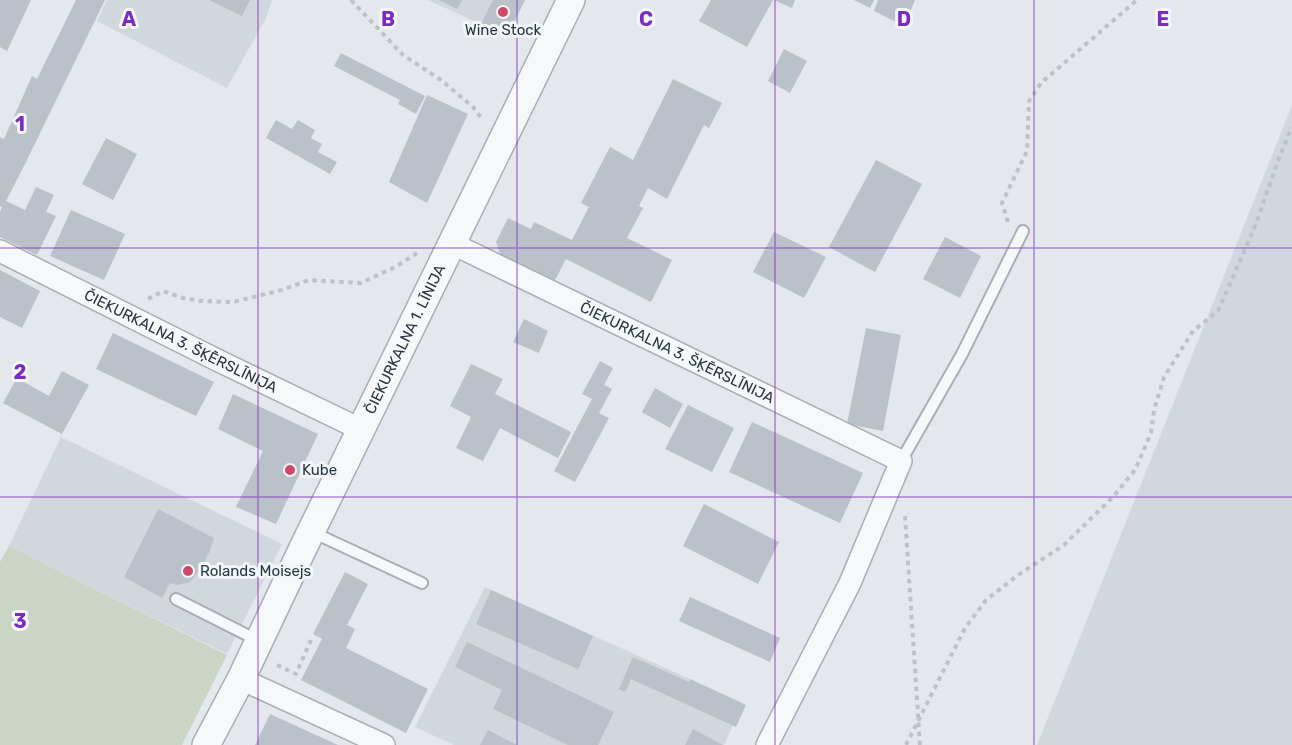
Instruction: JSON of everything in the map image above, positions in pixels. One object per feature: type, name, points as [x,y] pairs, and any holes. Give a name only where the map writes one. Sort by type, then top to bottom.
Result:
[{"type":"street","name":"ČIEKURKALNA 1. LĪNIJA","points":[[206,745],[241,679],[264,650],[311,532],[571,0]]},
{"type":"street","name":"ČIEKURKALNA 3. ŠĶĒRSLĪNIJA","points":[[453,244],[901,461]]},
{"type":"street","name":"ČIEKURKALNA 3. ŠĶĒRSLĪNIJA","points":[[0,251],[362,430]]},
{"type":"street","points":[[767,745],[850,584],[901,461]]},
{"type":"street","points":[[241,679],[384,745]]},
{"type":"lane","points":[[901,461],[962,354],[1023,231]]},
{"type":"lane","points":[[311,532],[422,583]]},
{"type":"lane","points":[[176,599],[264,650]]},
{"type":"path","points":[[351,0],[403,55],[441,80],[474,107],[485,123]]},
{"type":"path","points":[[1016,246],[1002,203],[1027,151],[1029,100],[1041,83],[1137,0]]},
{"type":"path","points":[[906,745],[965,628],[986,600],[1064,544],[1113,497],[1135,470],[1151,433],[1154,410],[1164,377],[1193,331],[1218,311],[1254,229],[1292,127]]},
{"type":"path","points":[[124,313],[163,291],[201,301],[232,302],[282,290],[309,280],[361,283],[397,266],[417,253]]},
{"type":"path","points":[[904,508],[920,745]]},
{"type":"path","points":[[264,650],[296,674],[311,640]]},
{"type":"shaded area","points":[[107,0],[272,0],[266,18],[227,88],[97,21]]},
{"type":"shaded area","points":[[428,0],[525,0],[507,36]]},
{"type":"shaded area","points":[[1292,105],[1292,745],[1037,745]]},
{"type":"shaded area","points":[[61,437],[282,544],[227,654],[9,546]]},
{"type":"shaded area","points":[[485,587],[743,703],[724,745],[454,745],[415,727]]},
{"type":"green space","points":[[9,546],[227,655],[182,745],[0,745],[0,562]]},
{"type":"building","points":[[0,0],[31,0],[7,51],[0,47]]},
{"type":"building","points":[[76,0],[105,0],[6,201],[25,210],[36,187],[54,195],[46,212],[56,216],[37,255],[0,237],[2,207],[0,206],[0,137],[4,139],[32,76],[37,79]]},
{"type":"building","points":[[209,0],[250,0],[242,16]]},
{"type":"building","points":[[439,0],[462,0],[457,9]]},
{"type":"building","name":"Wine Stock","points":[[493,0],[525,0],[507,36],[481,24]]},
{"type":"building","points":[[711,0],[773,0],[747,47],[699,21]]},
{"type":"building","points":[[774,0],[795,0],[792,8]]},
{"type":"building","points":[[854,0],[874,0],[870,8]]},
{"type":"building","points":[[878,0],[915,0],[904,26],[874,11]]},
{"type":"building","points":[[784,49],[807,61],[790,93],[768,81]]},
{"type":"building","points":[[341,53],[425,96],[416,114],[398,104],[400,100],[334,66]]},
{"type":"building","points":[[673,79],[722,103],[709,128],[704,125],[667,199],[648,188],[639,206],[643,208],[627,238],[672,260],[651,302],[566,259],[555,280],[500,254],[496,242],[508,218],[531,229],[534,222],[572,240],[589,207],[581,203],[610,147],[633,160]]},
{"type":"building","points":[[427,95],[468,114],[427,203],[389,182]]},
{"type":"building","points":[[276,120],[292,129],[298,120],[315,130],[311,138],[322,144],[318,152],[337,162],[330,174],[266,138]]},
{"type":"building","points":[[106,138],[137,154],[113,200],[82,184]]},
{"type":"building","points":[[876,160],[922,184],[875,272],[829,247]]},
{"type":"building","points":[[71,210],[125,234],[104,280],[50,256]]},
{"type":"building","points":[[774,232],[826,257],[804,298],[753,272]]},
{"type":"building","points":[[945,237],[981,256],[960,298],[923,279]]},
{"type":"building","points":[[0,270],[40,291],[22,328],[0,317]]},
{"type":"building","points":[[524,319],[548,331],[539,353],[513,342]]},
{"type":"building","points":[[866,328],[901,335],[883,431],[847,424]]},
{"type":"building","points":[[113,333],[214,382],[196,416],[96,369]]},
{"type":"building","points":[[600,361],[613,368],[604,385],[612,389],[599,413],[609,418],[575,482],[554,471],[592,399],[582,394]]},
{"type":"building","points":[[471,364],[503,379],[495,394],[571,432],[558,458],[500,428],[483,461],[456,448],[471,417],[450,406]]},
{"type":"building","points":[[62,371],[89,385],[62,434],[3,403],[17,378],[49,396]]},
{"type":"building","points":[[655,388],[683,404],[670,428],[642,412]]},
{"type":"building","points":[[233,394],[318,434],[276,524],[236,507],[263,451],[218,429]]},
{"type":"building","points":[[688,405],[734,428],[712,472],[665,449]]},
{"type":"building","points":[[752,422],[863,473],[840,523],[729,472]]},
{"type":"building","points":[[704,504],[779,542],[758,584],[683,546]]},
{"type":"building","points":[[158,509],[214,538],[201,568],[190,582],[177,585],[170,583],[162,598],[124,577]]},
{"type":"building","points":[[345,572],[368,584],[347,625],[355,629],[346,648],[428,689],[406,733],[301,680],[322,639],[313,634]]},
{"type":"building","points":[[491,590],[593,636],[578,669],[476,624]]},
{"type":"building","points":[[690,597],[780,638],[770,662],[679,621]]},
{"type":"building","points":[[467,642],[614,712],[598,745],[568,745],[493,709],[502,690],[455,667]]},
{"type":"building","points":[[633,657],[689,682],[690,679],[746,705],[736,727],[631,679],[625,692],[619,689]]},
{"type":"building","points":[[270,714],[338,745],[255,745]]},
{"type":"building","points":[[693,729],[723,745],[685,745]]},
{"type":"building","points":[[488,730],[517,745],[480,745]]},
{"type":"place","name":"Wine Stock","points":[[503,12]]},
{"type":"place","name":"Kube","points":[[290,470]]},
{"type":"place","name":"Rolands Moisejs","points":[[188,571]]}]
